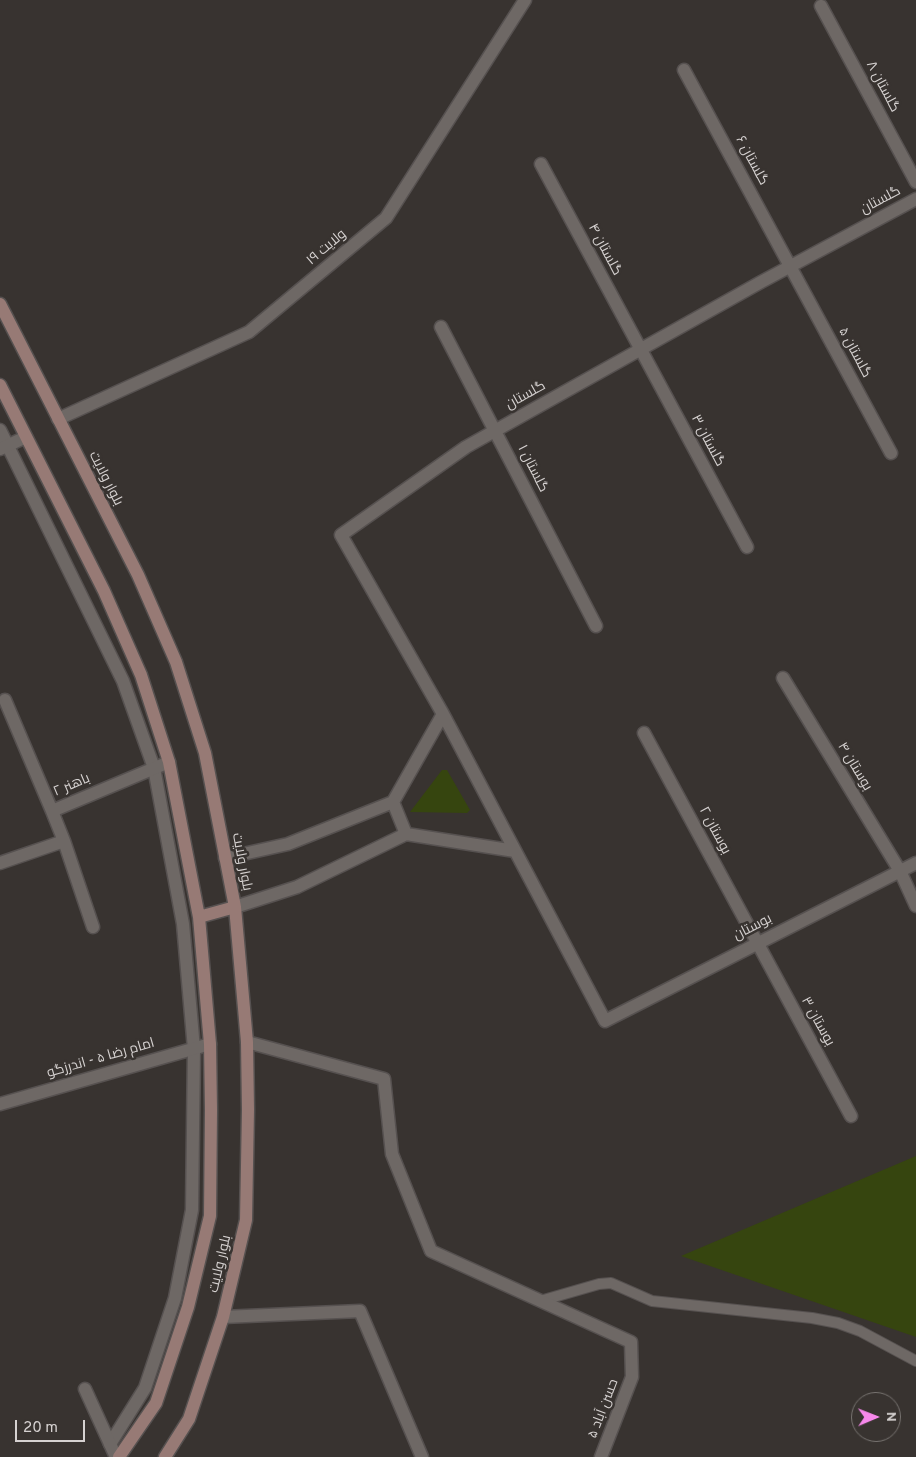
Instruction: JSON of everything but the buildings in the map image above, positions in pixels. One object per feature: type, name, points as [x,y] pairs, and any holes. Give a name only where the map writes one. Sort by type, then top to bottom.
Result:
[{"type":"main road","name":"بلوار ولایت","points":[[0,304],[138,575],[176,662],[205,753],[235,907],[247,1042],[246,1220],[224,1317],[189,1419],[165,1457]]},
{"type":"main road","name":"بلوار ولایت","points":[[0,385],[104,591],[141,675],[169,762],[199,918],[210,1044],[210,1216],[188,1307],[156,1402],[125,1450],[117,1457]]},
{"type":"main road","points":[[199,918],[235,907]]},
{"type":"street","name":"ولایت ۱۹","points":[[58,419],[249,332],[386,218],[526,0]]},
{"type":"street","name":"گلستان ۸","points":[[821,6],[916,182]]},
{"type":"street","name":"گلستان ۶","points":[[684,70],[790,266]]},
{"type":"street","name":"گلستان ۴","points":[[541,164],[640,349]]},
{"type":"street","name":"گلستان","points":[[443,714],[341,535],[466,447],[494,430],[790,266],[916,200]]},
{"type":"street","name":"گلستان ۵","points":[[790,266],[891,453]]},
{"type":"street","name":"گلستان ۱","points":[[441,327],[596,626]]},
{"type":"street","name":"گلستان ۳","points":[[640,349],[747,547]]},
{"type":"street","points":[[0,430],[4,447],[124,681],[154,768],[183,924],[194,1048],[192,1210],[175,1298],[145,1388],[110,1444]]},
{"type":"street","points":[[4,447],[26,437]]},
{"type":"street","name":"بوستان ۴","points":[[783,678],[900,871],[916,906]]},
{"type":"street","points":[[5,700],[52,811]]},
{"type":"street","points":[[225,858],[288,844],[393,802],[443,714]]},
{"type":"street","points":[[443,714],[515,851]]},
{"type":"street","name":"بوستان ۲","points":[[644,732],[757,943]]},
{"type":"street","name":"باهنر ۲","points":[[94,928],[52,811],[169,762]]},
{"type":"street","points":[[393,802],[406,834]]},
{"type":"street","points":[[235,907],[297,887],[406,834],[515,851]]},
{"type":"street","points":[[0,863],[64,841]]},
{"type":"street","name":"بوستان","points":[[515,851],[605,1021],[916,863]]},
{"type":"street","name":"بوستان ۳","points":[[757,943],[851,1116]]},
{"type":"street","points":[[247,1042],[384,1079],[392,1154],[431,1251],[540,1301]]},
{"type":"street","name":"امام رضا ۵ - اندرزگو","points":[[0,1104],[210,1044]]},
{"type":"street","name":"حسن آباد ۵","points":[[540,1301],[631,1342],[632,1377],[601,1457]]},
{"type":"street","points":[[224,1317],[360,1311],[422,1457]]},
{"type":"street","points":[[85,1389],[117,1457]]},
{"type":"lane","points":[[540,1301],[599,1284],[611,1283],[652,1301],[812,1318],[838,1323],[860,1331],[916,1362]]},
{"type":"green space","points":[[442,770],[447,770],[470,810],[467,813],[410,812]]},
{"type":"green space","points":[[916,1156],[916,1337],[681,1256]]}]
